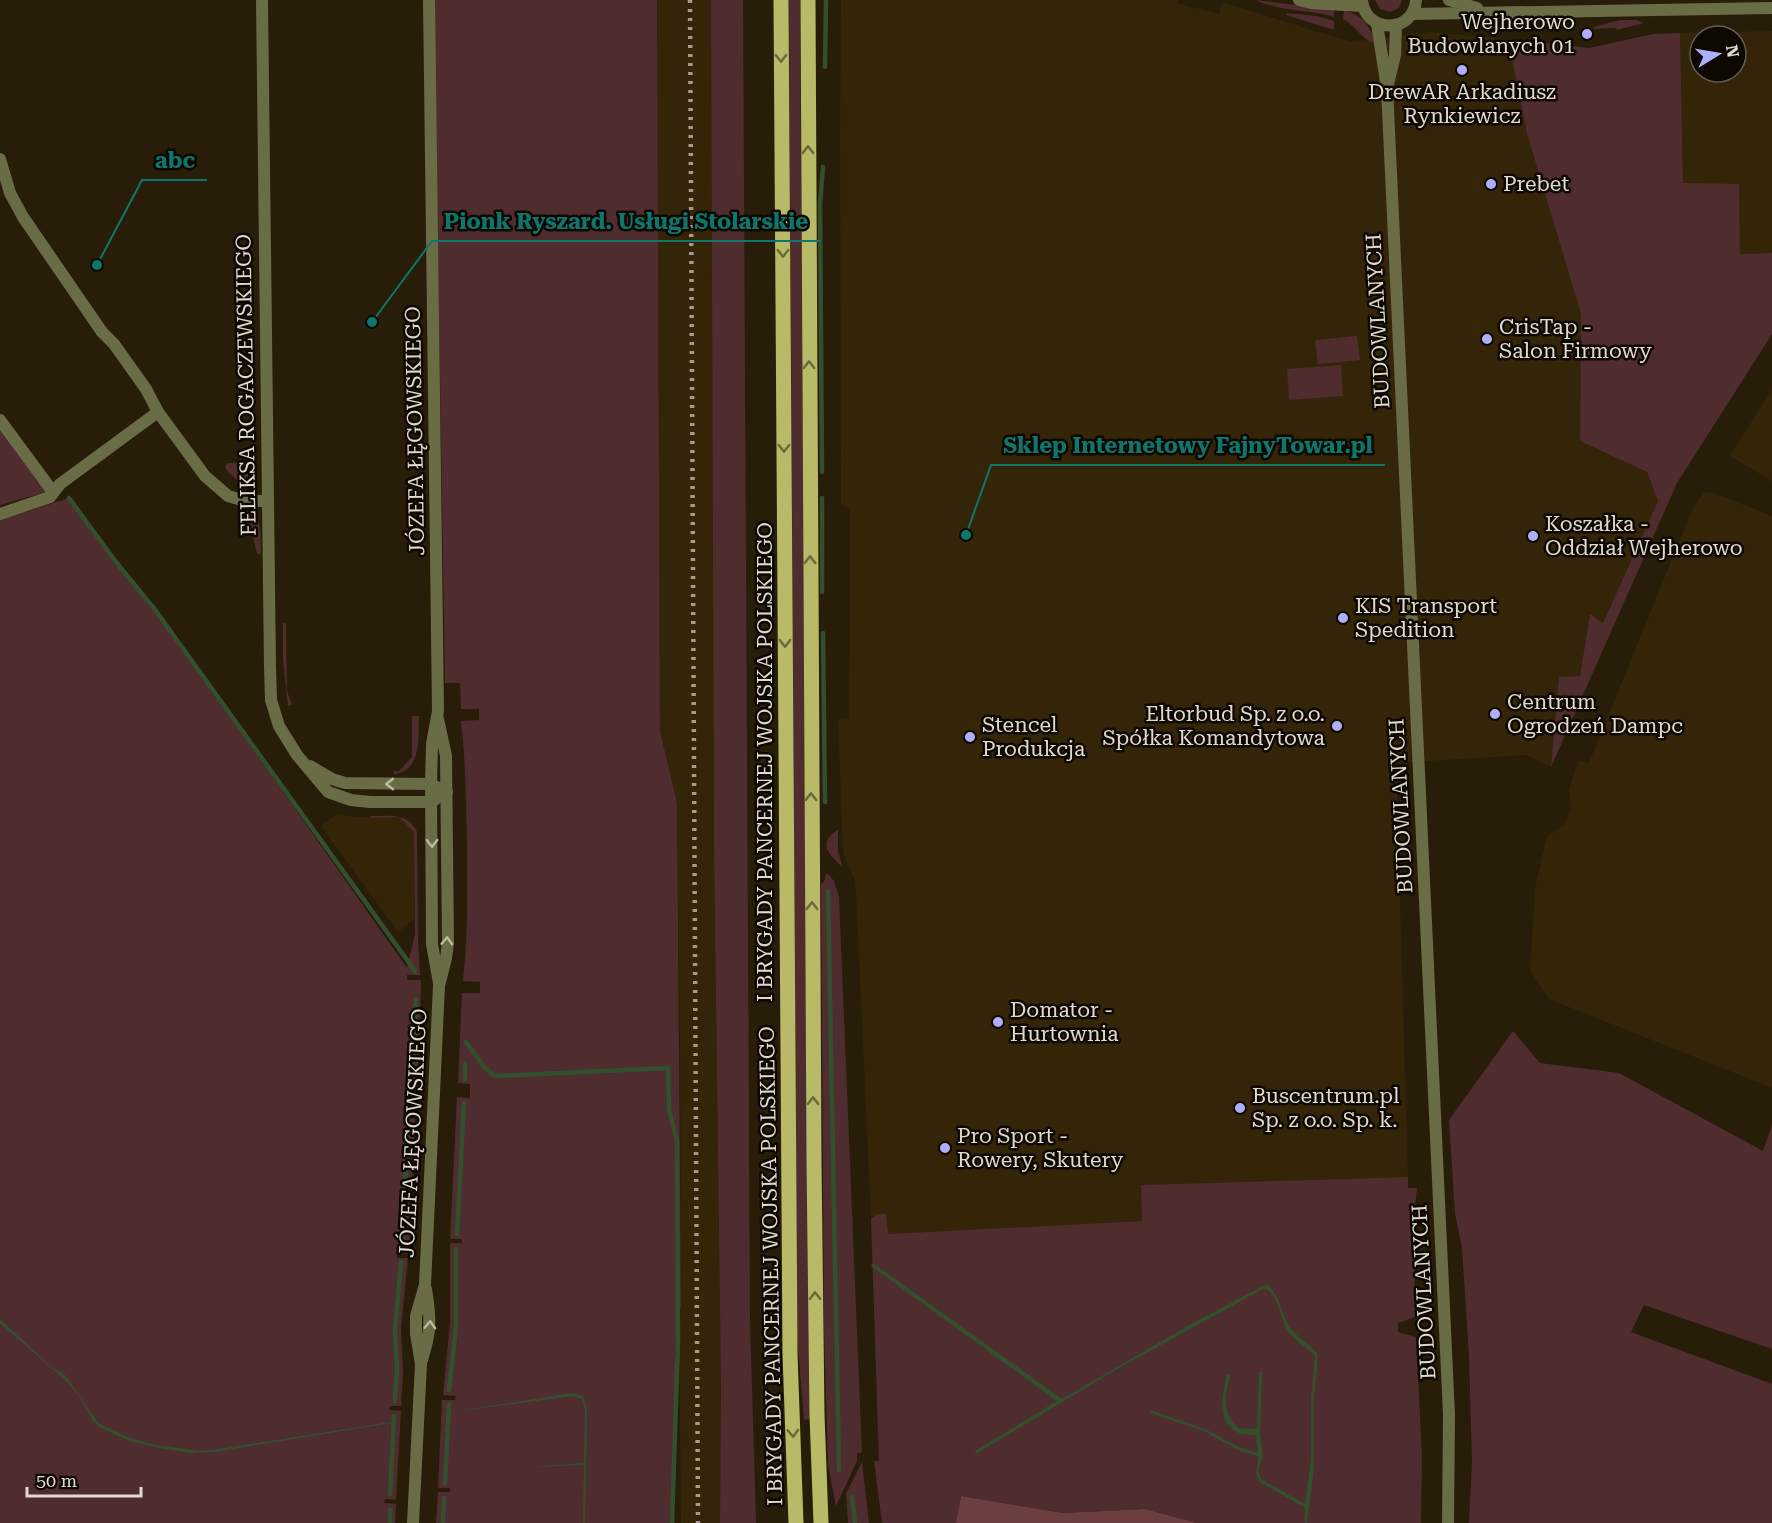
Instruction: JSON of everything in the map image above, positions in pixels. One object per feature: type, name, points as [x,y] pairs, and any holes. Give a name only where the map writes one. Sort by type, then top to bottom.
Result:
[{"type":"main road","name":"I BRYGADY PANCERNEJ WOJSKA POLSKIEGO","points":[[781,0],[790,1342],[796,1523]]},
{"type":"main road","name":"I BRYGADY PANCERNEJ WOJSKA POLSKIEGO","points":[[808,0],[814,1159],[817,1415],[821,1523]]},
{"type":"street","name":"FELIKSA ROGACZEWSKIEGO","points":[[262,0],[271,700],[281,729],[302,762],[328,792],[365,802],[431,801],[447,792]]},
{"type":"street","name":"JÓZEFA ŁĘGOWSKIEGO","points":[[429,0],[438,718],[432,744],[432,944],[439,984]]},
{"type":"street","points":[[1299,0],[1311,3],[1362,3],[1368,17],[1377,24],[1387,27],[1406,21],[1412,14],[1416,0]]},
{"type":"street","points":[[1449,0],[1490,12]]},
{"type":"street","points":[[1412,14],[1772,8]]},
{"type":"street","name":"BUDOWLANYCH","points":[[1377,24],[1387,88],[1449,1415],[1448,1523]]},
{"type":"street","name":"BUDOWLANYCH","points":[[1387,88],[1395,55],[1396,26]]},
{"type":"street","points":[[0,159],[10,193],[23,217],[205,476],[216,488],[228,496],[245,501],[268,501]]},
{"type":"street","points":[[0,514],[50,497],[57,488],[158,412]]},
{"type":"street","points":[[0,420],[57,488]]},
{"type":"street","name":"JÓZEFA ŁĘGOWSKIEGO","points":[[413,1523],[421,1364],[416,1325],[425,1285],[439,984],[448,943],[445,744],[438,718]]},
{"type":"street","name":"FELIKSA ROGACZEWSKIEGO","points":[[302,762],[332,779],[345,783],[431,784],[447,792]]},
{"type":"shaded area","points":[[434,0],[657,0],[660,731],[677,803],[681,1305],[676,1341],[672,1523],[436,1523],[438,1492],[450,1492],[450,1488],[438,1488],[442,1400],[455,1400],[456,1396],[443,1395],[450,1322],[450,1243],[462,1243],[462,1239],[450,1239],[457,1097],[470,1098],[470,1084],[458,1083],[462,993],[480,993],[480,982],[463,981],[467,849],[461,721],[479,720],[479,709],[461,709],[460,683],[445,683]]},
{"type":"shaded area","points":[[657,0],[711,0],[714,845],[721,1387],[720,1523],[681,1523],[677,803],[660,731]]},
{"type":"shaded area","points":[[711,0],[743,0],[750,1321],[756,1523],[720,1523],[721,1387],[714,845]]},
{"type":"shaded area","points":[[789,0],[800,0],[807,1162],[811,1419],[804,1420],[797,1336]]},
{"type":"shaded area","points":[[841,0],[1177,0],[1177,3],[1219,14],[1222,2],[1351,42],[1430,32],[1508,39],[1527,134],[1581,314],[1580,441],[1647,472],[1658,501],[1603,623],[1590,614],[1580,676],[1559,677],[1551,767],[1526,755],[1396,763],[1408,1177],[1142,1185],[1142,1221],[888,1234],[873,1216],[871,1219],[856,891],[854,878],[843,853],[838,719],[849,718],[850,612],[850,507],[841,506]]},
{"type":"shaded area","points":[[1256,0],[1334,10],[1334,17],[1274,7]]},
{"type":"shaded area","points":[[1375,0],[1402,0],[1399,8],[1390,12],[1380,9]]},
{"type":"shaded area","points":[[1344,11],[1356,15],[1365,22],[1375,43],[1343,19]]},
{"type":"shaded area","points":[[1287,13],[1316,16],[1334,21],[1334,30],[1286,15]]},
{"type":"shaded area","points":[[1620,20],[1637,20],[1644,23],[1617,30],[1616,28],[1593,29],[1594,27]]},
{"type":"shaded area","points":[[1772,31],[1772,253],[1740,254],[1683,184],[1680,33],[1688,33],[1688,84],[1748,84],[1748,32]]},
{"type":"shaded area","points":[[1680,33],[1683,183],[1739,184],[1740,254],[1772,253],[1772,334],[1677,483],[1551,767],[1559,677],[1580,676],[1590,614],[1603,623],[1658,501],[1647,472],[1580,441],[1581,314],[1527,134],[1508,39],[1589,48],[1653,34]]},
{"type":"shaded area","points":[[1357,336],[1360,360],[1318,364],[1315,340]]},
{"type":"shaded area","points":[[1341,365],[1343,396],[1289,400],[1287,369]]},
{"type":"shaded area","points":[[1772,389],[1772,481],[1730,456]]},
{"type":"shaded area","points":[[0,413],[49,477],[46,492],[0,505]]},
{"type":"shaded area","points":[[228,463],[247,463],[250,468],[247,480],[241,483],[227,471],[225,466]]},
{"type":"shaded area","points":[[1711,492],[1772,516],[1772,1088],[1549,999],[1530,971],[1535,887],[1547,837],[1565,824],[1571,808],[1569,790],[1578,761],[1589,763],[1692,510],[1703,493]]},
{"type":"shaded area","points":[[69,498],[116,562],[156,611],[407,968],[415,934],[414,832],[399,817],[371,818],[371,816],[398,816],[404,818],[417,832],[420,975],[407,975],[407,980],[421,980],[420,1025],[407,1025],[408,1029],[420,1030],[416,1105],[404,1105],[403,1118],[415,1119],[409,1254],[397,1253],[397,1258],[408,1258],[401,1327],[403,1373],[401,1406],[390,1406],[389,1410],[401,1411],[396,1500],[385,1499],[384,1503],[396,1504],[395,1523],[0,1523],[0,520]]},
{"type":"shaded area","points":[[249,511],[259,525],[261,555],[257,553],[249,523]]},
{"type":"shaded area","points":[[283,623],[286,623],[287,691],[292,705],[288,706],[283,660]]},
{"type":"shaded area","points":[[412,716],[419,716],[417,752],[410,767],[394,774],[394,771],[399,771],[412,757]]},
{"type":"shaded area","points":[[337,814],[355,817],[399,817],[414,832],[414,919],[398,932],[321,826]]},
{"type":"shaded area","points":[[838,830],[838,852],[843,868],[830,854],[826,845],[831,835]]},
{"type":"shaded area","points":[[826,874],[834,881],[839,897],[862,1453],[857,1453],[857,1461],[836,1506],[828,1465],[824,1328],[821,883],[824,882]]},
{"type":"shaded area","points":[[1513,1031],[1540,1063],[1619,1073],[1763,1151],[1772,1125],[1772,1349],[1644,1305],[1631,1332],[1772,1384],[1772,1523],[1469,1523],[1472,1462],[1469,1356],[1462,1248],[1455,1214],[1449,1120]]},
{"type":"shaded area","points":[[1408,1177],[1408,1188],[1417,1188],[1414,1215],[1415,1317],[1398,1323],[1398,1332],[1416,1337],[1422,1457],[1421,1523],[1197,1523],[1145,1509],[1063,1513],[961,1496],[956,1523],[882,1523],[874,1461],[879,1461],[871,1219],[877,1214],[886,1214],[888,1234],[1142,1221],[1141,1185]]},
{"type":"shaded area","points":[[873,1263],[1062,1399],[1191,1324],[1267,1284],[1276,1295],[1290,1327],[1318,1354],[1314,1399],[1314,1470],[1307,1523],[1305,1523],[1305,1508],[1261,1483],[1258,1479],[1256,1473],[1258,1456],[1240,1451],[1204,1431],[1150,1413],[1150,1410],[1205,1429],[1239,1447],[1258,1453],[1256,1435],[1239,1433],[1230,1427],[1223,1414],[1222,1406],[1227,1374],[1231,1375],[1226,1403],[1233,1423],[1239,1428],[1257,1429],[1259,1372],[1262,1372],[1260,1434],[1263,1457],[1258,1469],[1261,1479],[1305,1504],[1311,1459],[1311,1399],[1315,1357],[1286,1328],[1276,1302],[1267,1289],[1263,1289],[1119,1368],[976,1454],[975,1451],[1057,1401],[871,1266]]},
{"type":"shaded area","points":[[0,1319],[50,1366],[65,1375],[99,1424],[130,1438],[155,1445],[200,1451],[212,1450],[397,1422],[215,1452],[190,1453],[129,1441],[99,1427],[79,1396],[64,1379],[0,1323]]},
{"type":"shaded area","points":[[572,1393],[583,1396],[587,1408],[585,1523],[583,1523],[584,1465],[532,1467],[584,1463],[585,1409],[582,1399],[572,1396],[446,1413]]},
{"type":"shaded area","points":[[862,1462],[869,1523],[848,1523],[846,1494]]},
{"type":"shaded area","points":[[961,1496],[1063,1513],[1145,1509],[1197,1523],[956,1523]]},
{"type":"waterway","points":[[825,67],[826,0]]},
{"type":"waterway","points":[[822,472],[820,204],[823,167]]},
{"type":"waterway","points":[[69,498],[116,562],[156,611],[415,971]]},
{"type":"waterway","points":[[822,498],[822,592]]},
{"type":"waterway","points":[[823,633],[825,802]]},
{"type":"waterway","points":[[828,891],[839,1470]]},
{"type":"waterway","points":[[415,1025],[416,1000]]},
{"type":"waterway","points":[[410,1099],[415,1030]]},
{"type":"waterway","points":[[466,1042],[485,1068],[495,1076],[668,1068],[669,1110],[677,1140],[678,1342],[672,1523]]},
{"type":"waterway","points":[[465,1064],[465,1079]]},
{"type":"waterway","points":[[457,1234],[464,1103]]},
{"type":"waterway","points":[[402,1248],[408,1123]]},
{"type":"waterway","points":[[449,1390],[456,1327],[456,1249]]},
{"type":"waterway","points":[[395,1401],[397,1367],[395,1330],[401,1262]]},
{"type":"waterway","points":[[445,1483],[449,1405]]},
{"type":"waterway","points":[[390,1494],[394,1416]]},
{"type":"waterway","points":[[852,1497],[855,1523]]},
{"type":"waterway","points":[[443,1523],[444,1498]]},
{"type":"waterway","points":[[390,1510],[390,1523]]},
{"type":"railway","points":[[690,0],[698,1523]]},
{"type":"place","name":"Wejherowo Budowlanych 01","points":[[1587,34]]},
{"type":"place","name":"DrewAR Arkadiusz Rynkiewicz","points":[[1462,70]]},
{"type":"place","name":"Prebet","points":[[1491,184]]},
{"type":"place","name":"abc","points":[[97,265]]},
{"type":"place","name":"Pionk Ryszard. Usługi Stolarskie","points":[[372,322]]},
{"type":"place","name":"CrisTap - Salon Firmowy","points":[[1487,339]]},
{"type":"place","name":"Sklep Internetowy FajnyTowar.pl","points":[[966,535]]},
{"type":"place","name":"Koszałka - Oddział Wejherowo","points":[[1533,536]]},
{"type":"place","name":"KIS Transport Spedition","points":[[1343,618]]},
{"type":"place","name":"Centrum Ogrodzeń Dampc","points":[[1495,714]]},
{"type":"place","name":"Eltorbud Sp. z o.o. Spółka Komandytowa","points":[[1337,726]]},
{"type":"place","name":"Stencel Produkcja","points":[[970,737]]},
{"type":"place","name":"Domator - Hurtownia","points":[[998,1022]]},
{"type":"place","name":"Buscentrum.pl Sp. z o.o. Sp. k.","points":[[1240,1108]]},
{"type":"place","name":"Pro Sport - Rowery, Skutery","points":[[945,1148]]}]
